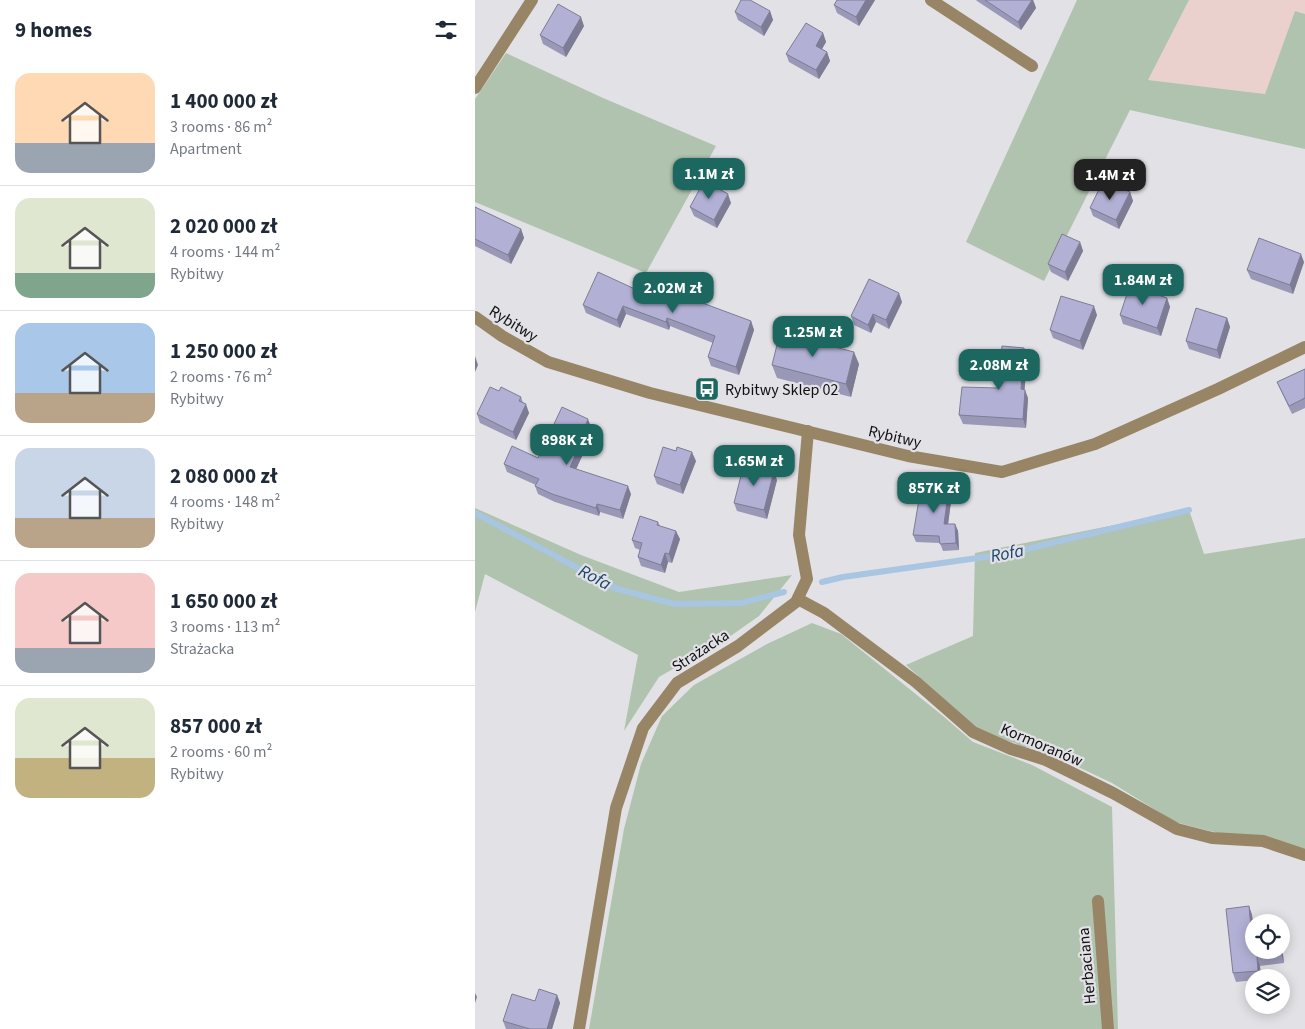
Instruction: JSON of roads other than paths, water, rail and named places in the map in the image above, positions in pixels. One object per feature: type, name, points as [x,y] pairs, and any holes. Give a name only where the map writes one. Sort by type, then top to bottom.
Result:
[{"type":"street","points":[[475,88],[532,0]]},
{"type":"street","points":[[931,0],[1032,66]]},
{"type":"street","name":"Rybitwy","points":[[475,317],[502,336],[548,362],[650,393],[908,456],[1002,472],[1095,444],[1218,390],[1305,347]]},
{"type":"street","name":"Strażacka","points":[[579,1029],[616,808],[643,728],[677,683],[738,646],[796,602],[807,579],[799,535],[808,431]]},
{"type":"street","name":"Kormoranów","points":[[798,599],[825,613],[916,682],[973,732],[1011,749],[1046,760],[1113,793],[1177,829],[1212,838],[1263,841],[1305,855]]},
{"type":"street","name":"Herbaciana","points":[[1097,901],[1108,1029]]},
{"type":"waterway","name":"Rofa","points":[[822,582],[843,577],[1006,554],[1189,510]]},
{"type":"waterway","name":"Rofa","points":[[475,513],[617,589],[675,604],[741,603],[784,592]]},
{"type":"place","name":"Rybitwy Sklep 02","points":[[707,389]]}]
